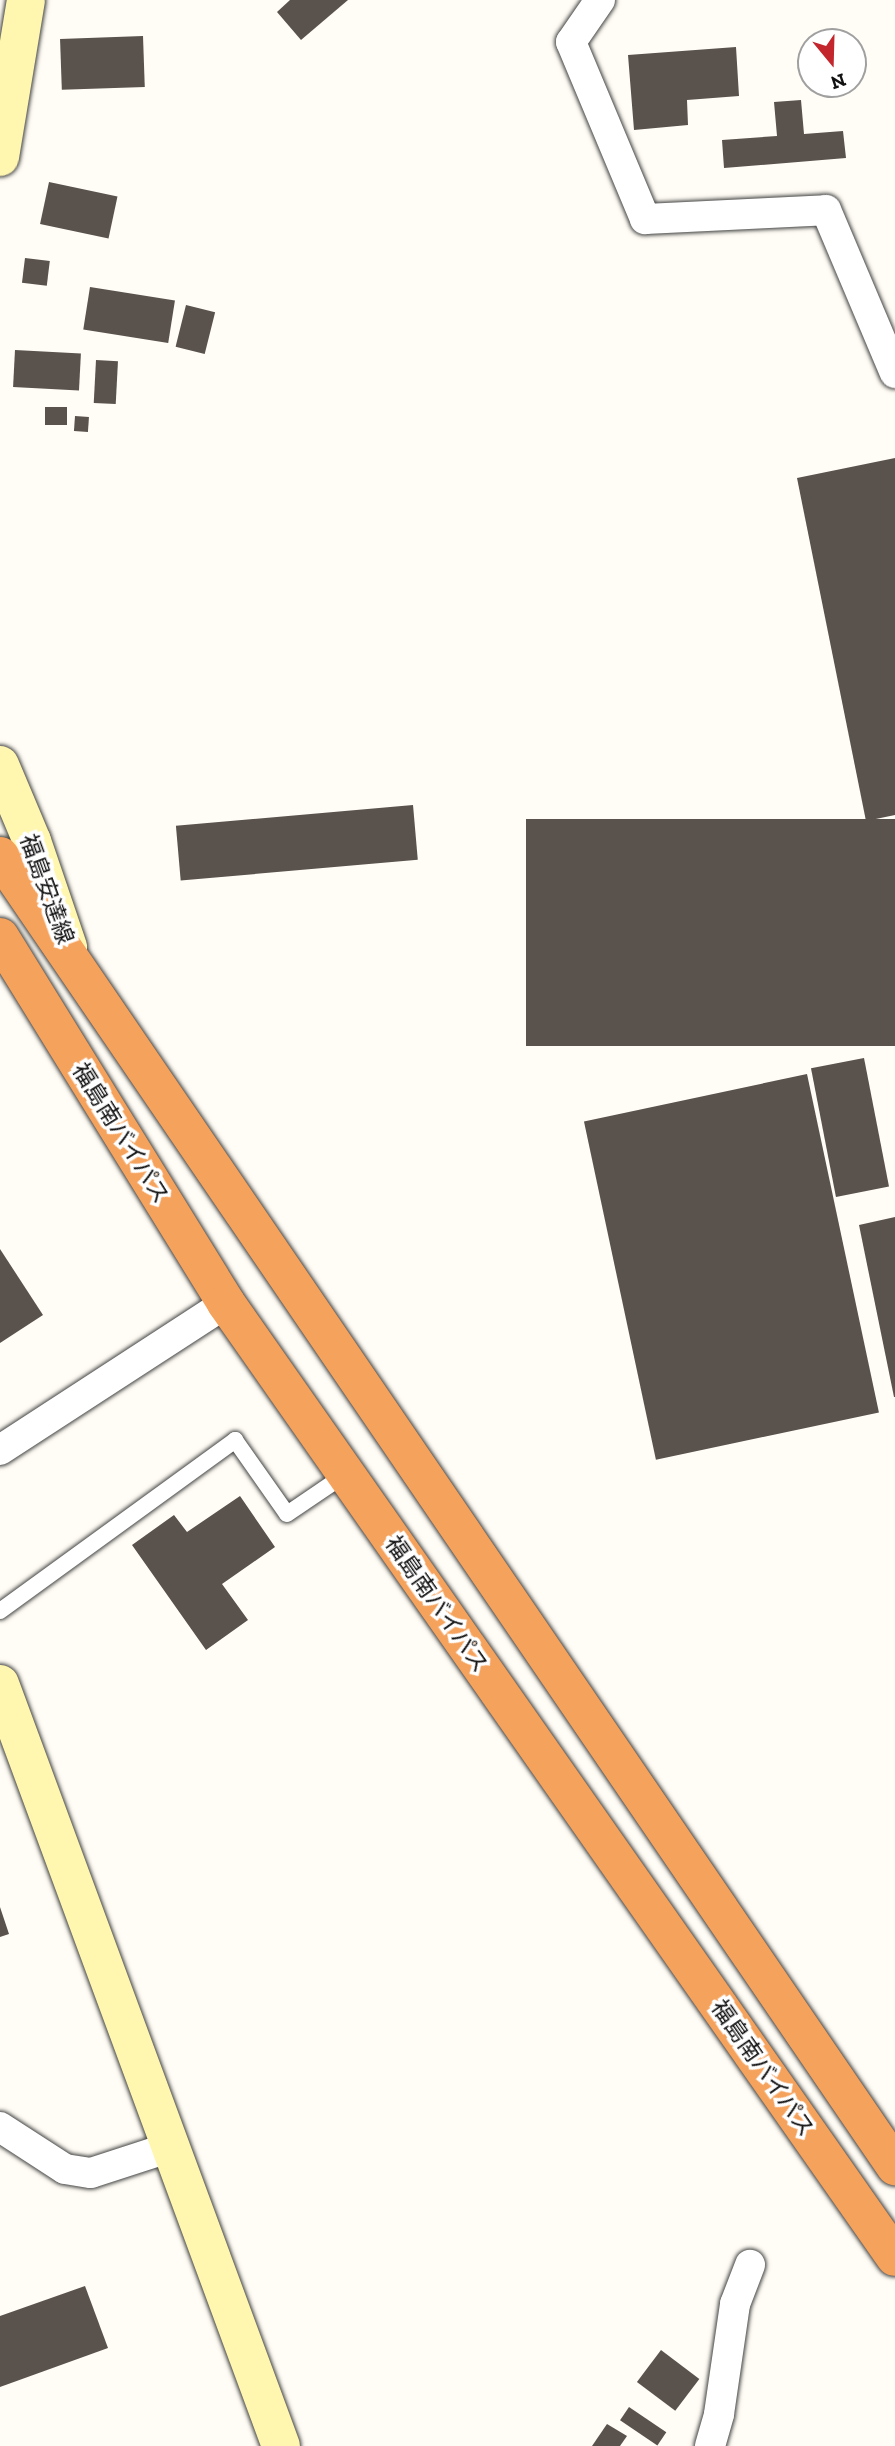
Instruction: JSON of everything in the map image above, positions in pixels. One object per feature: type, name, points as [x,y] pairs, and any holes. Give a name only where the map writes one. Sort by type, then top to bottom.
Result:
[{"type":"highway","points":[[0,856],[78,974],[895,2166]]},
{"type":"highway","name":"福島南バイパス","points":[[0,937],[226,1303],[895,2257]]},
{"type":"street","points":[[0,157],[26,0]]},
{"type":"street","points":[[600,0],[571,42],[645,219],[826,210],[895,373]]},
{"type":"street","name":"福島安達線","points":[[0,765],[32,841],[78,974]]},
{"type":"street","points":[[0,1450],[226,1303]]},
{"type":"street","points":[[0,1684],[281,2446]]},
{"type":"street","points":[[0,2127],[65,2169],[91,2173],[171,2147]]},
{"type":"street","points":[[710,2446],[719,2413],[735,2304],[750,2265]]},
{"type":"lane","points":[[0,1611],[235,1440],[287,1514],[346,1474]]},
{"type":"building","points":[[290,0],[348,0],[301,40],[277,12]]},
{"type":"building","points":[[143,36],[145,87],[62,90],[60,39]]},
{"type":"building","points":[[736,47],[739,96],[687,100],[688,125],[634,130],[628,55]]},
{"type":"building","points":[[801,100],[804,134],[843,131],[846,158],[724,168],[722,140],[777,136],[774,102]]},
{"type":"building","points":[[49,182],[117,197],[109,239],[40,224]]},
{"type":"building","points":[[25,258],[50,261],[47,286],[22,283]]},
{"type":"building","points":[[90,287],[175,300],[168,343],[83,329]]},
{"type":"building","points":[[186,305],[215,312],[205,354],[176,347]]},
{"type":"building","points":[[15,350],[81,353],[79,390],[13,387]]},
{"type":"building","points":[[96,360],[118,361],[116,404],[94,403]]},
{"type":"building","points":[[45,407],[67,407],[67,425],[45,425]]},
{"type":"building","points":[[75,416],[89,417],[88,432],[74,431]]},
{"type":"building","points":[[895,458],[895,815],[866,821],[797,478]]},
{"type":"building","points":[[413,805],[418,860],[181,881],[176,826]]},
{"type":"building","points":[[526,819],[895,819],[895,1046],[526,1046]]},
{"type":"building","points":[[864,1058],[889,1187],[836,1197],[811,1068]]},
{"type":"building","points":[[807,1074],[879,1412],[656,1460],[584,1121]]},
{"type":"building","points":[[895,1217],[895,1397],[894,1397],[859,1225]]},
{"type":"building","points":[[0,1249],[43,1315],[0,1343]]},
{"type":"building","points":[[240,1496],[275,1547],[222,1584],[248,1620],[206,1650],[132,1545],[174,1515],[187,1532]]},
{"type":"building","points":[[0,1907],[9,1934],[0,1937]]},
{"type":"building","points":[[85,2286],[108,2348],[0,2387],[0,2316]]},
{"type":"building","points":[[661,2350],[699,2379],[675,2411],[637,2382]]},
{"type":"building","points":[[629,2407],[666,2432],[657,2445],[620,2420]]},
{"type":"building","points":[[607,2424],[627,2436],[620,2446],[592,2446]]}]
